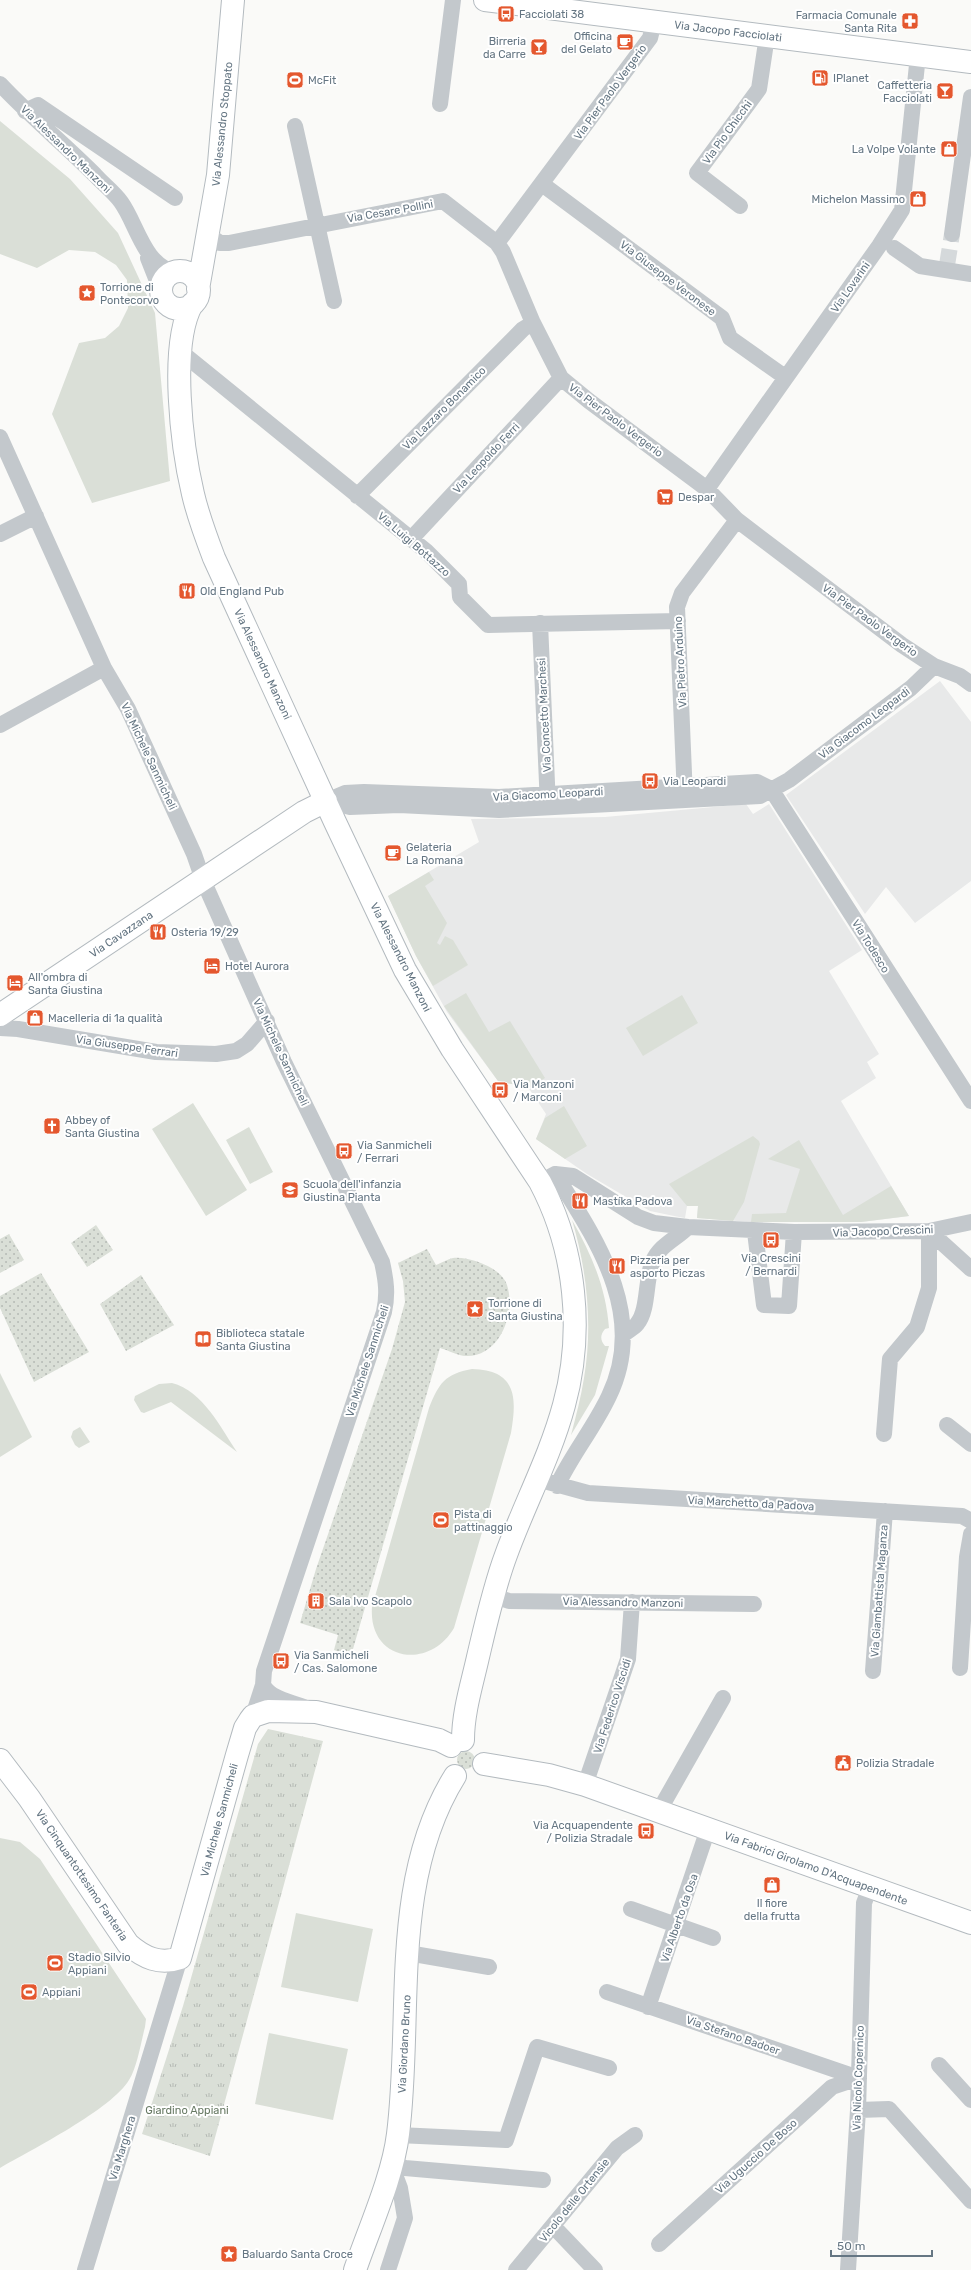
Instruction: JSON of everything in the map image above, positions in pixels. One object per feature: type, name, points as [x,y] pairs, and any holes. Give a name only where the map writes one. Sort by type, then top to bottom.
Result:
[{"type":"main road","name":"Via Alessandro Stoppato","points":[[195,297],[218,175],[233,0]]},
{"type":"main road","name":"Via Jacopo Facciolati","points":[[485,0],[581,6],[654,22],[971,62]]},
{"type":"main road","name":"Via Alessandro Stoppato","points":[[177,272],[192,266],[206,241]]},
{"type":"main road","points":[[177,272],[192,276],[195,297],[180,309],[171,307],[163,296],[164,281],[177,272]]},
{"type":"main road","name":"Via Alessandro Manzoni","points":[[163,296],[175,322],[181,352]]},
{"type":"main road","name":"Via Alessandro Manzoni","points":[[195,297],[183,326],[181,352],[181,396],[183,437],[198,515],[220,571],[405,970],[421,998],[548,1178],[550,1202],[565,1245],[574,1299],[574,1328],[570,1378],[564,1405],[537,1479],[507,1553],[494,1596],[468,1700],[463,1727],[457,1743]]},
{"type":"main road","name":"Via Giacomo Leopardi","points":[[203,880],[304,812],[326,801]]},
{"type":"main road","name":"Via Cavazzana","points":[[5,1012],[203,880]]},
{"type":"main road","points":[[253,1716],[268,1711],[316,1712],[434,1739],[457,1743],[475,1742],[480,1746],[483,1752],[484,1764],[478,1774],[473,1777],[461,1778],[455,1776],[448,1768],[446,1757],[457,1743]]},
{"type":"main road","name":"Via Michele Sanmicheli","points":[[180,1958],[245,1728],[253,1716]]},
{"type":"main road","name":"Via Cinquantottesimo Fanteria","points":[[0,1760],[30,1798],[128,1944],[141,1955],[151,1959],[165,1962],[180,1958]]},
{"type":"main road","name":"Via Fabrici Girolamo D'Acquapendente","points":[[484,1764],[549,1775],[585,1785],[971,1923]]},
{"type":"main road","name":"Via Giordano Bruno","points":[[355,2270],[391,2164],[398,2136],[408,1953],[415,1888],[426,1841],[442,1800],[455,1776]]},
{"type":"street","points":[[440,104],[453,0]]},
{"type":"street","name":"Via Pier Paolo Vergerio","points":[[654,22],[650,38],[497,243],[510,263],[533,323],[562,378],[589,401],[706,489],[737,520],[902,645],[934,666],[960,676],[971,684]]},
{"type":"street","name":"Via Pio Chicchi","points":[[740,206],[697,173],[758,89],[767,36]]},
{"type":"street","name":"Via Lovarini","points":[[706,489],[785,377],[889,244],[902,210],[918,55]]},
{"type":"street","name":"Via Alessandro Manzoni","points":[[0,84],[25,111],[76,156],[121,202],[140,238],[156,263],[164,269],[177,272]]},
{"type":"street","points":[[952,234],[971,98]]},
{"type":"street","points":[[25,111],[38,105],[175,198]]},
{"type":"street","points":[[295,126],[334,301]]},
{"type":"street","name":"Via Giuseppe Veronese","points":[[542,184],[722,318],[730,338],[785,377]]},
{"type":"street","name":"Via Cesare Pollini","points":[[206,241],[220,243],[263,237],[443,201],[497,243]]},
{"type":"street","name":"Via Alessandro Manzoni","points":[[140,238],[163,296]]},
{"type":"street","points":[[889,244],[920,266],[947,268],[971,274]]},
{"type":"street","name":"Via Lazzaro Bonamico","points":[[356,496],[523,328],[533,323]]},
{"type":"street","name":"Via Luigi Bottazzo","points":[[181,352],[356,496],[411,539],[460,584],[460,596],[488,625],[678,621]]},
{"type":"street","name":"Via Leopoldo Ferri","points":[[411,539],[562,378]]},
{"type":"street","name":"Via Michele Sanmicheli","points":[[0,437],[104,668],[128,710],[194,854],[203,880],[284,1062],[382,1262],[387,1284],[387,1298],[266,1664],[263,1685],[253,1716]]},
{"type":"street","points":[[0,534],[36,516]]},
{"type":"street","name":"Via Pietro Arduino","points":[[685,793],[677,607],[682,593],[737,520]]},
{"type":"street","name":"Via Concetto Marchesi","points":[[540,623],[548,801]]},
{"type":"street","name":"Via Giacomo Leopardi","points":[[326,801],[345,793],[364,792],[499,797],[548,801],[685,793],[757,782],[771,789],[789,780],[905,692],[934,666]]},
{"type":"street","points":[[0,725],[104,668]]},
{"type":"street","name":"Via Todesco","points":[[771,789],[971,1101]]},
{"type":"street","name":"Via Giuseppe Ferrari","points":[[0,1028],[18,1029],[156,1052],[216,1054],[236,1051],[247,1044],[267,1021]]},
{"type":"street","name":"Via Jacopo Crescini","points":[[548,1178],[573,1176],[638,1217],[654,1223],[688,1227],[755,1232],[929,1231],[971,1222]]},
{"type":"street","name":"Via Alessandro Manzoni","points":[[548,1178],[603,1254],[616,1286],[621,1309],[623,1335],[620,1365],[610,1395],[593,1427],[565,1469],[557,1486]]},
{"type":"street","points":[[623,1335],[637,1324],[640,1318],[648,1290],[648,1278],[652,1262],[658,1252],[688,1227]]},
{"type":"street","points":[[929,1231],[971,1269]]},
{"type":"street","points":[[884,1434],[890,1359],[917,1327],[929,1288],[929,1231]]},
{"type":"street","points":[[755,1232],[764,1305],[789,1306],[794,1232]]},
{"type":"street","points":[[947,1425],[971,1444]]},
{"type":"street","name":"Via Marchetto da Padova","points":[[537,1479],[557,1486],[588,1493],[970,1516]]},
{"type":"street","name":"Via Giambattista Maganza","points":[[873,1671],[885,1511]]},
{"type":"street","points":[[960,1668],[967,1556],[971,1534]]},
{"type":"street","name":"Via Alessandro Manzoni","points":[[494,1596],[509,1601],[754,1604]]},
{"type":"street","name":"Via Federico Viscidi","points":[[585,1785],[628,1659],[632,1602]]},
{"type":"street","points":[[263,1685],[267,1692],[273,1696],[316,1712]]},
{"type":"street","points":[[662,1812],[664,1802],[723,1698]]},
{"type":"street","name":"Via Alberto da Osa","points":[[648,2007],[708,1829]]},
{"type":"street","name":"Via Nicolò Copernico","points":[[848,2270],[858,2110],[864,1903],[870,1887]]},
{"type":"street","points":[[631,1909],[713,1938]]},
{"type":"street","points":[[408,1953],[489,1967]]},
{"type":"street","name":"Via Marghera","points":[[85,2270],[180,1958]]},
{"type":"street","name":"Via Stefano Badoer","points":[[607,1992],[858,2078]]},
{"type":"street","points":[[398,2136],[506,2140],[537,2047],[609,2068]]},
{"type":"street","points":[[939,2065],[971,2100]]},
{"type":"street","name":"Via Uguccio De Boso","points":[[659,2244],[832,2087],[858,2078]]},
{"type":"street","points":[[858,2110],[889,2109],[971,2201]]},
{"type":"street","name":"Vicolo delle Ortensie","points":[[516,2270],[617,2148],[635,2135]]},
{"type":"street","points":[[391,2164],[406,2168],[543,2180]]},
{"type":"street","points":[[388,2270],[405,2218],[400,2188],[391,2164]]},
{"type":"street","points":[[553,2226],[595,2270]]},
{"type":"shaded area","points":[[940,681],[971,722],[971,881],[915,923],[886,887],[865,914],[786,795]]},
{"type":"shaded area","points":[[746,804],[753,814],[769,804],[862,950],[829,971],[879,1054],[867,1062],[876,1078],[841,1101],[909,1216],[861,1222],[751,1222],[697,1218],[698,1206],[687,1206],[685,1218],[650,1211],[587,1174],[536,1139],[546,1114],[528,1087],[498,1081],[447,1012],[416,956],[388,896],[479,842],[471,819],[605,817]]},
{"type":"green space","points":[[0,121],[70,179],[118,233],[155,313],[170,481],[92,503],[52,414],[79,343],[105,338],[119,326],[128,308],[127,280],[116,265],[95,252],[69,250],[37,268],[0,254]]},
{"type":"green space","points":[[429,872],[434,880],[425,886],[447,923],[437,943],[440,945],[445,936],[453,940],[468,965],[433,986],[416,956],[388,896]]},
{"type":"green space","points":[[466,993],[489,1032],[510,1021],[545,1078],[529,1088],[498,1081],[444,1006]]},
{"type":"green space","points":[[682,995],[698,1023],[643,1056],[626,1028]]},
{"type":"green space","points":[[193,1103],[247,1190],[206,1216],[152,1129]]},
{"type":"green space","points":[[564,1106],[587,1146],[565,1159],[536,1139],[545,1118]]},
{"type":"green space","points":[[249,1127],[273,1172],[250,1184],[226,1140]]},
{"type":"green space","points":[[753,1136],[759,1141],[760,1144],[744,1202],[733,1221],[697,1218],[698,1206],[687,1206],[669,1184]]},
{"type":"green space","points":[[799,1140],[843,1215],[891,1186],[909,1216],[861,1222],[751,1222],[752,1214],[786,1213],[800,1169],[768,1159]]},
{"type":"green space","points":[[572,1220],[592,1259],[601,1285],[605,1299],[609,1328],[603,1331],[601,1340],[605,1346],[609,1346],[595,1395],[571,1435],[583,1385],[588,1338],[585,1278]]},
{"type":"green space","points":[[96,1225],[113,1250],[87,1267],[71,1243]]},
{"type":"green space","points":[[9,1234],[24,1260],[0,1273],[0,1239]]},
{"type":"green space","points":[[427,1249],[436,1265],[453,1258],[460,1258],[484,1264],[499,1273],[507,1285],[509,1296],[507,1320],[503,1331],[496,1341],[488,1349],[478,1354],[463,1356],[440,1348],[351,1656],[334,1650],[338,1635],[300,1623],[316,1569],[392,1349],[405,1302],[403,1281],[398,1263]]},
{"type":"green space","points":[[41,1273],[89,1352],[34,1382],[0,1308],[0,1296]]},
{"type":"green space","points":[[141,1275],[174,1325],[126,1351],[100,1304]]},
{"type":"green space","name":"Pista di pattinaggio","points":[[472,1369],[498,1374],[506,1380],[511,1388],[514,1408],[511,1433],[454,1628],[443,1642],[430,1650],[416,1654],[402,1654],[390,1649],[380,1639],[373,1625],[372,1607],[429,1408],[436,1392],[444,1381],[455,1374]]},
{"type":"green space","points":[[0,1373],[32,1437],[0,1457]]},
{"type":"green space","points":[[172,1383],[183,1387],[202,1402],[218,1422],[237,1452],[171,1402],[144,1413],[141,1412],[134,1400],[135,1396],[159,1384]]},
{"type":"green space","points":[[80,1427],[90,1442],[79,1448],[75,1445],[71,1437],[73,1431]]},
{"type":"green space","name":"Giardino Appiani","points":[[268,1729],[323,1741],[210,2156],[142,2134],[183,2006],[258,1744]]},
{"type":"green space","points":[[462,1751],[470,1751],[475,1756],[473,1767],[470,1769],[462,1769],[457,1764],[457,1756]]},
{"type":"green space","name":"Stadio Silvio Appiani","points":[[0,1838],[20,1842],[40,1859],[146,2019],[137,2062],[132,2075],[120,2091],[89,2116],[0,2168]]},
{"type":"green space","points":[[296,1913],[373,1929],[358,2002],[281,1987]]},
{"type":"green space","points":[[269,2033],[348,2049],[333,2120],[255,2104]]},
{"type":"tunnel","points":[[947,265],[952,234]]},
{"type":"place","name":"Facciolati 38","points":[[506,14]]},
{"type":"place","name":"Farmacia Comunale Santa Rita","points":[[910,21]]},
{"type":"place","name":"Officina del Gelato","points":[[625,42]]},
{"type":"place","name":"Birreria da Carre","points":[[539,47]]},
{"type":"place","name":"IPlanet","points":[[820,78]]},
{"type":"place","name":"McFit","points":[[295,80]]},
{"type":"place","name":"Caffetteria Facciolati","points":[[945,91]]},
{"type":"place","name":"La Volpe Volante","points":[[949,149]]},
{"type":"place","name":"Michelon Massimo","points":[[918,199]]},
{"type":"place","name":"Torrione di Pontecorvo","points":[[87,293]]},
{"type":"place","name":"Despar","points":[[665,497]]},
{"type":"place","name":"Old England Pub","points":[[187,591]]},
{"type":"place","name":"Via Leopardi","points":[[650,781]]},
{"type":"place","name":"Gelateria La Romana","points":[[393,853]]},
{"type":"place","name":"Osteria 19/29","points":[[158,932]]},
{"type":"place","name":"Hotel Aurora","points":[[212,966]]},
{"type":"place","name":"All'ombra di Santa Giustina","points":[[15,983]]},
{"type":"place","name":"Macelleria di 1a qualità","points":[[35,1018]]},
{"type":"place","name":"Via Manzoni / Marconi","points":[[500,1090]]},
{"type":"place","name":"Abbey of Santa Giustina","points":[[52,1126]]},
{"type":"place","name":"Via Sanmicheli / Ferrari","points":[[344,1151]]},
{"type":"place","name":"Scuola dell'infanzia Giustina Pianta","points":[[290,1190]]},
{"type":"place","name":"Mastíka Padova","points":[[580,1201]]},
{"type":"place","name":"Via Crescini / Bernardi","points":[[771,1240]]},
{"type":"place","name":"Pizzeria per asporto Piczas","points":[[617,1266]]},
{"type":"place","name":"Torrione di Santa Giustina","points":[[475,1309]]},
{"type":"place","name":"Biblioteca statale Santa Giustina","points":[[203,1339]]},
{"type":"place","name":"Pista di pattinaggio","points":[[441,1520]]},
{"type":"place","name":"Sala Ivo Scapolo","points":[[316,1601]]},
{"type":"place","name":"Via Sanmicheli / Cas. Salomone","points":[[281,1661]]},
{"type":"place","name":"Polizia Stradale","points":[[843,1763]]},
{"type":"place","name":"Via Acquapendente / Polizia Stradale","points":[[646,1831]]},
{"type":"place","name":"Il fiore della frutta","points":[[772,1885]]},
{"type":"place","name":"Stadio Silvio Appiani","points":[[55,1963]]},
{"type":"place","name":"Appiani","points":[[29,1992]]},
{"type":"place","name":"Baluardo Santa Croce","points":[[229,2254]]}]
